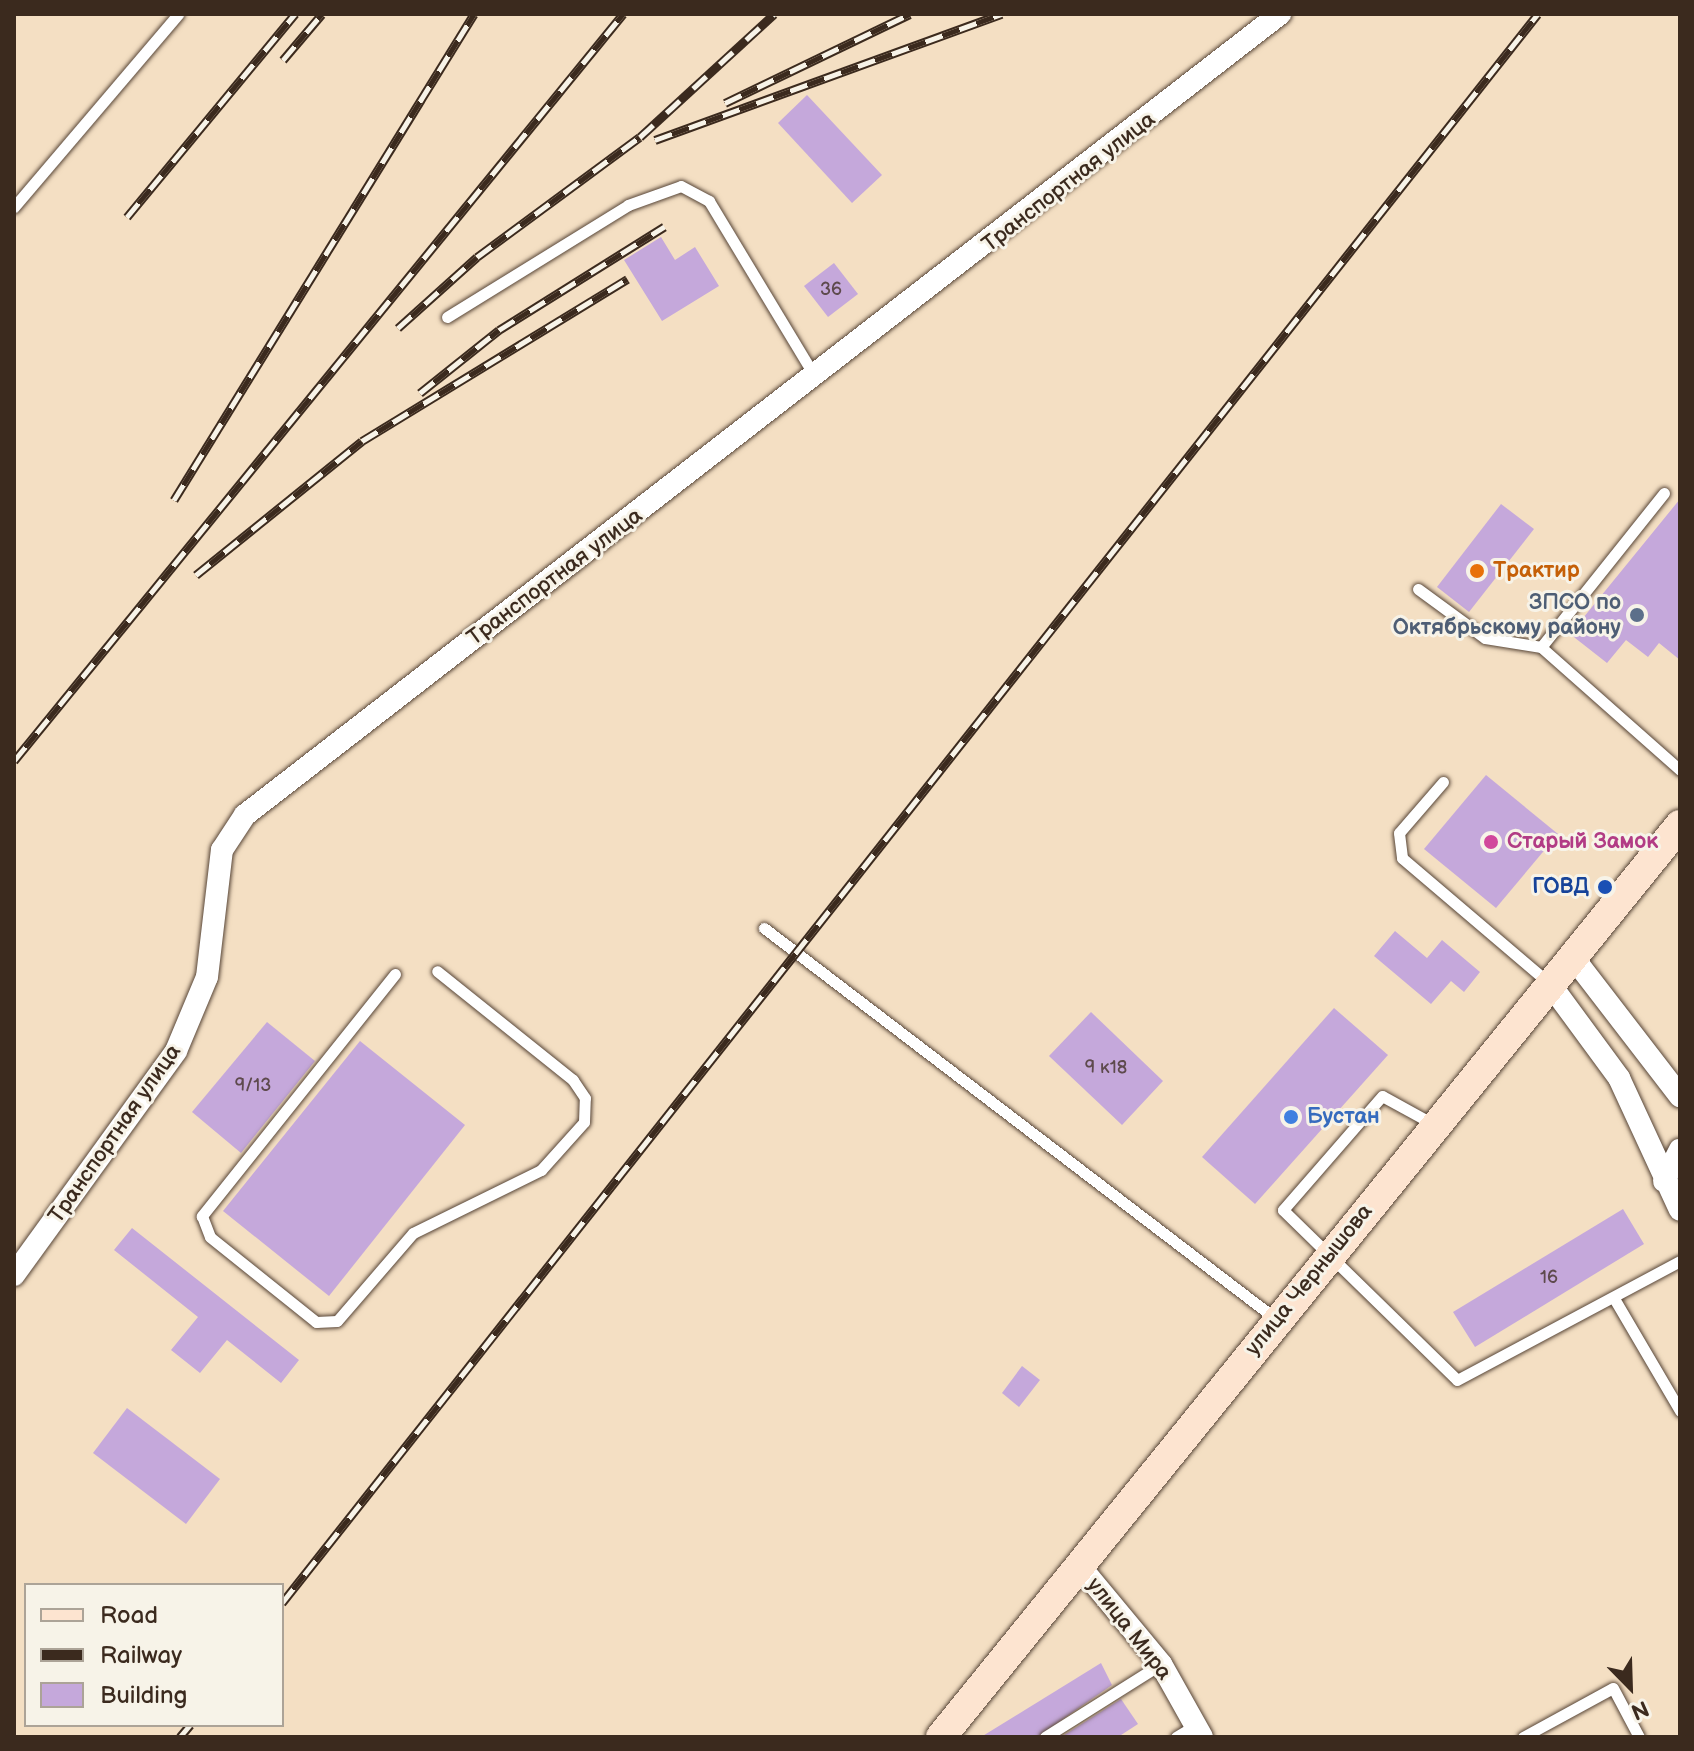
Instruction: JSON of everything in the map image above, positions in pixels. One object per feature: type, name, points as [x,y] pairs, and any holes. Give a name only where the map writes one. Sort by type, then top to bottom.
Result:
[{"type":"main road","name":"улица Чернышова","points":[[941,1737],[1276,1319],[1680,825]]},
{"type":"street","name":"Транспортная улица","points":[[14,1275],[176,1051],[207,977],[222,850],[245,815],[816,379],[1280,14]]},
{"type":"street","points":[[1572,956],[1680,1096]]},
{"type":"street","points":[[1550,984],[1619,1078],[1680,1210]]},
{"type":"street","points":[[1664,1181],[1680,1150]]},
{"type":"street","name":"улица Мира","points":[[1078,1564],[1161,1664],[1199,1731]]},
{"type":"lane","points":[[14,207],[178,14]]},
{"type":"lane","points":[[447,317],[628,205],[681,186],[709,201],[816,379]]},
{"type":"lane","points":[[1541,647],[1664,493]]},
{"type":"lane","points":[[1418,589],[1485,638],[1541,647],[1680,770]]},
{"type":"lane","points":[[1443,782],[1399,833],[1402,858],[1550,984]]},
{"type":"lane","points":[[764,928],[1276,1319]]},
{"type":"lane","points":[[395,974],[202,1216],[210,1237],[328,1325],[413,1233],[541,1170],[584,1122],[585,1098],[573,1080],[437,971]]},
{"type":"lane","points":[[1435,1125],[1382,1096],[1283,1210],[1457,1380],[1615,1300],[1680,1261]]},
{"type":"lane","points":[[1615,1300],[1680,1411]]},
{"type":"lane","points":[[1045,1737],[1161,1664]]},
{"type":"lane","points":[[1523,1737],[1613,1688],[1639,1737]]},
{"type":"lane","points":[[1176,1737],[1199,1731]]},
{"type":"building","points":[[807,95],[882,175],[852,203],[778,123]]},
{"type":"building","points":[[661,237],[675,260],[695,247],[719,286],[662,321],[624,260]]},
{"type":"building","points":[[834,263],[858,294],[828,317],[804,286]]},
{"type":"building","points":[[1680,499],[1680,660],[1659,643],[1648,657],[1626,640],[1607,663],[1570,634]]},
{"type":"building","points":[[1501,504],[1534,529],[1469,612],[1437,587]]},
{"type":"building","name":"Старый Замок","points":[[1486,775],[1558,834],[1496,908],[1424,849]]},
{"type":"building","points":[[1395,931],[1427,958],[1442,940],[1480,972],[1464,992],[1451,981],[1431,1004],[1374,956]]},
{"type":"building","points":[[1334,1008],[1388,1055],[1255,1204],[1202,1157]]},
{"type":"building","points":[[1091,1012],[1163,1081],[1122,1125],[1049,1056]]},
{"type":"building","points":[[267,1022],[315,1061],[241,1153],[192,1112]]},
{"type":"building","points":[[360,1041],[465,1125],[329,1296],[223,1211]]},
{"type":"building","points":[[1623,1209],[1644,1244],[1475,1347],[1453,1312]]},
{"type":"building","points":[[132,1228],[299,1360],[281,1383],[227,1340],[200,1373],[171,1350],[198,1317],[114,1250]]},
{"type":"building","points":[[1022,1366],[1040,1380],[1019,1407],[1002,1393]]},
{"type":"building","points":[[127,1408],[220,1479],[186,1524],[93,1453]]},
{"type":"building","points":[[1101,1663],[1112,1685],[1037,1737],[981,1737]]},
{"type":"building","points":[[1121,1699],[1138,1724],[1118,1737],[1061,1737]]},
{"type":"railway","points":[[127,217],[295,14]]},
{"type":"railway","points":[[283,60],[322,14]]},
{"type":"railway","points":[[174,500],[474,14]]},
{"type":"railway","points":[[14,761],[623,14]]},
{"type":"railway","points":[[398,328],[477,257],[640,137],[774,14]]},
{"type":"railway","points":[[725,103],[910,14]]},
{"type":"railway","points":[[655,140],[1002,14]]},
{"type":"railway","points":[[284,1600],[1538,14]]},
{"type":"railway","points":[[420,393],[499,330],[664,227]]},
{"type":"railway","points":[[196,575],[362,441],[627,279]]},
{"type":"railway","points":[[180,1737],[188,1727]]},
{"type":"place","name":"Трактир","points":[[1477,571]]},
{"type":"place","name":"ЗПСО по Октябрьскому району","points":[[1637,615]]},
{"type":"place","name":"Старый Замок","points":[[1491,842]]},
{"type":"place","name":"ГОВД","points":[[1605,887]]},
{"type":"place","name":"Бустан","points":[[1291,1117]]}]
